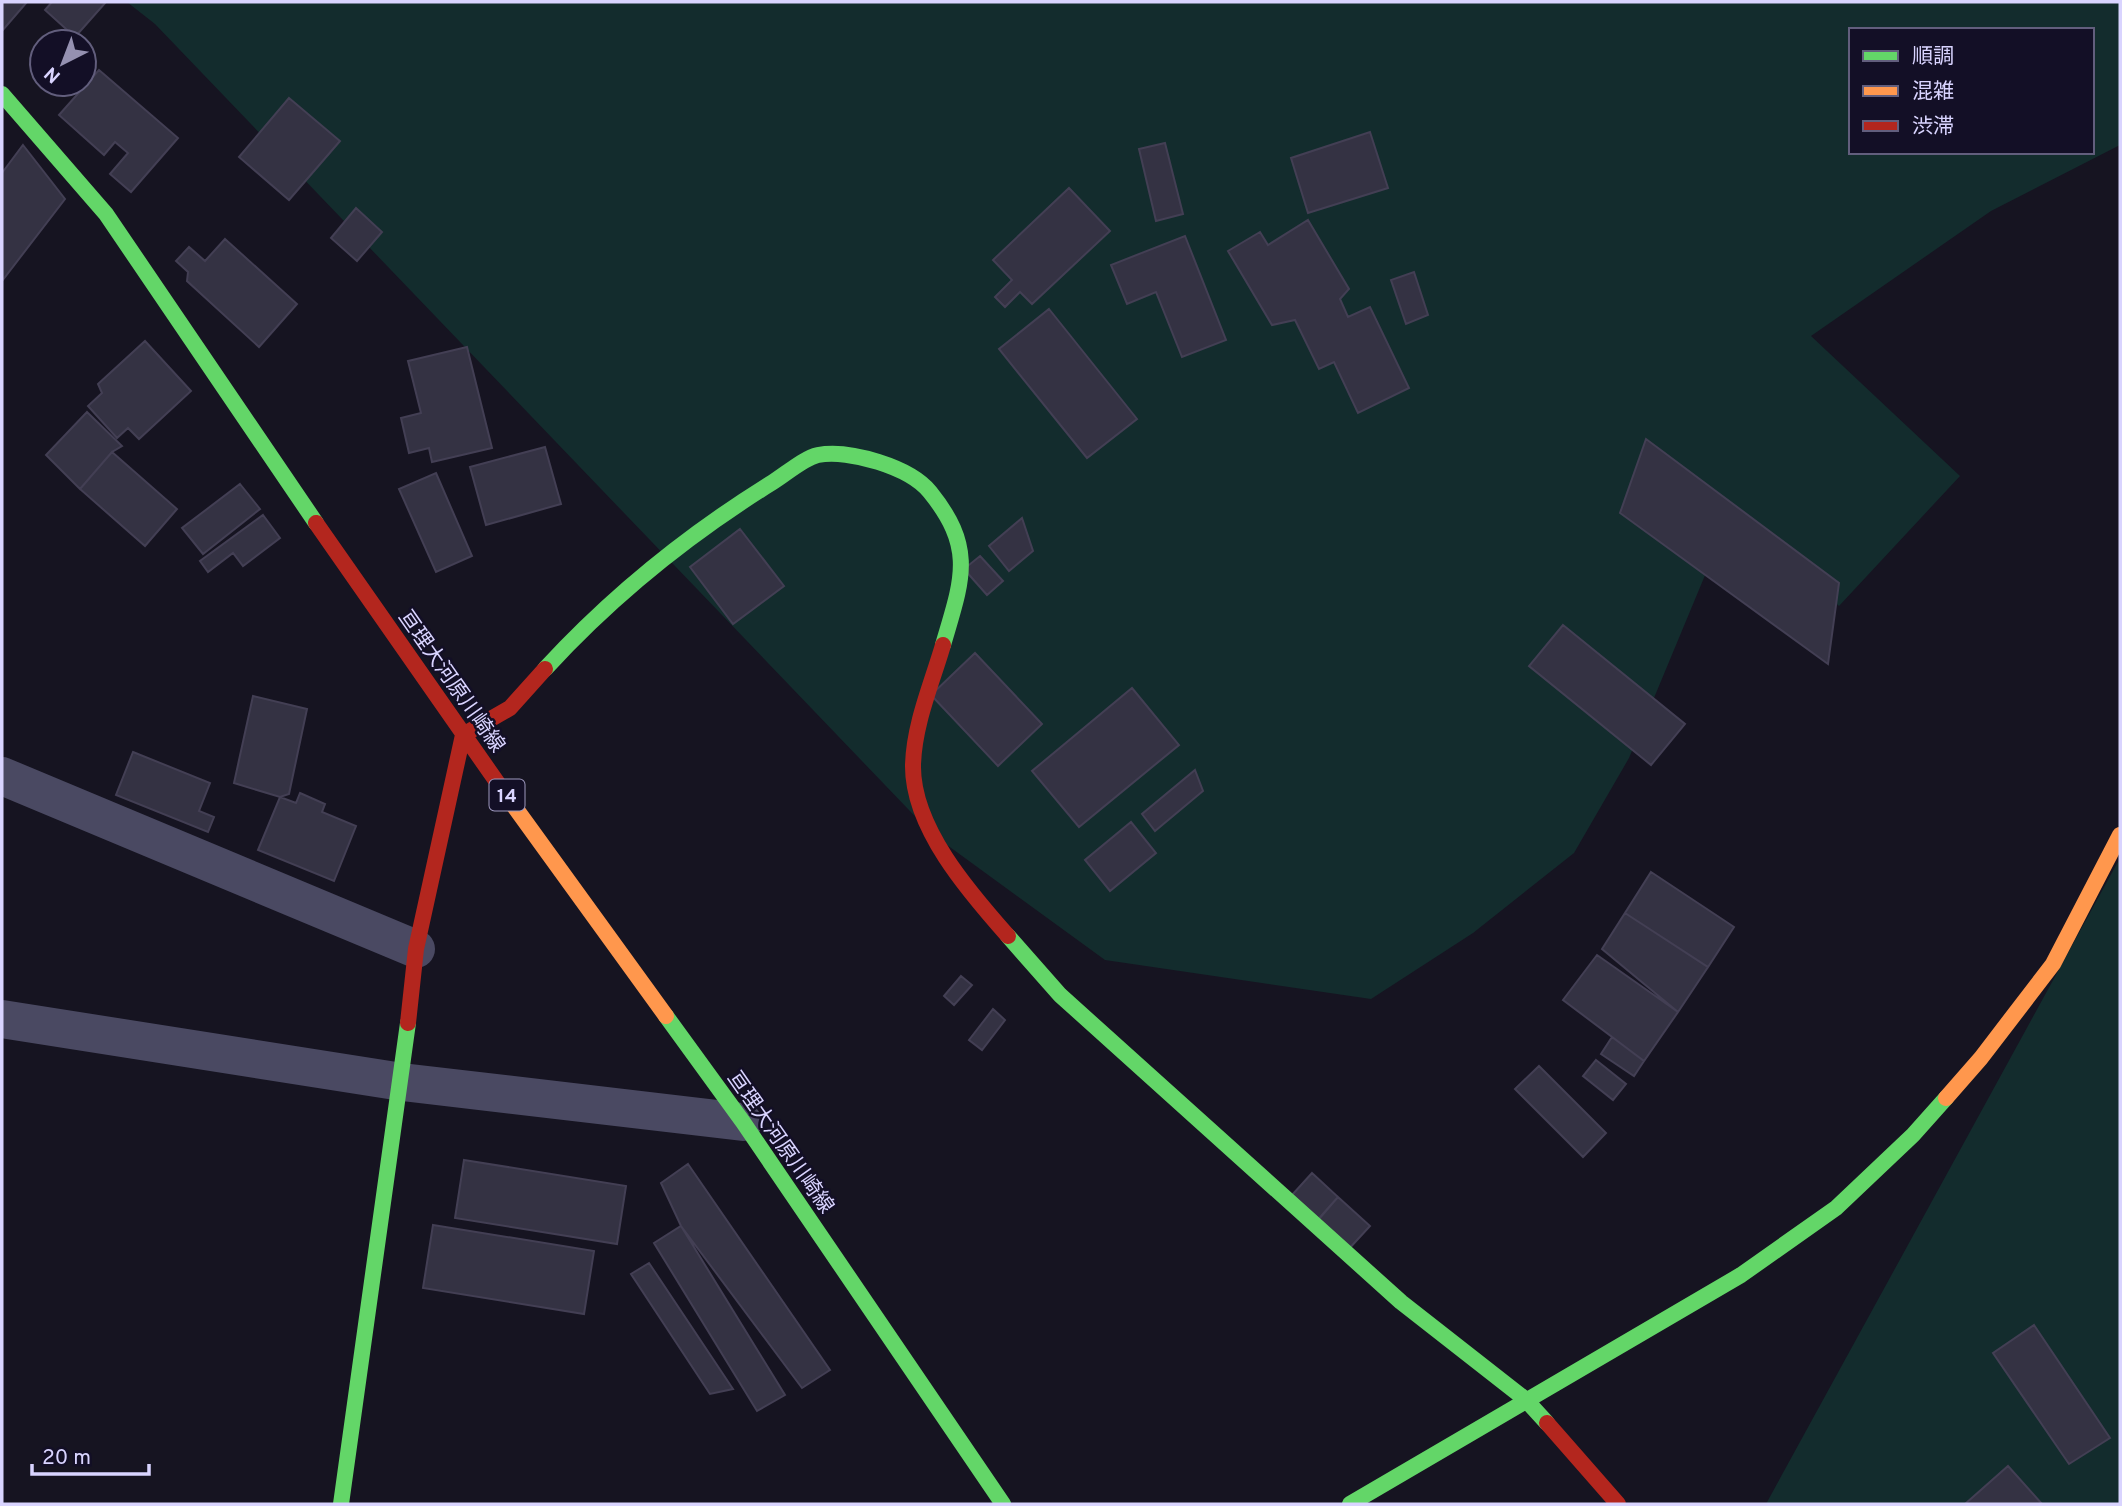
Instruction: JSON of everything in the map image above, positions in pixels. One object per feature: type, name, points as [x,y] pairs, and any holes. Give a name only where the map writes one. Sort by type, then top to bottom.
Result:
[{"type":"street","name":"亘理大河原川崎線","points":[[2,94],[106,214],[214,377],[463,735],[743,1122],[1003,1504]]},
{"type":"street","points":[[341,1504],[402,1082],[416,949],[463,735],[510,708],[578,632],[643,575],[722,514],[816,455],[851,453],[899,471],[926,486],[950,517],[961,548],[961,585],[917,733],[913,767],[921,806],[940,848],[970,893],[1070,1004],[1401,1302],[1525,1399],[1618,1504]]},
{"type":"street","points":[[2,776],[416,949]]},
{"type":"street","points":[[1350,1504],[1463,1440],[1525,1399],[1560,1382],[1741,1275],[1836,1208],[1913,1135],[1981,1058],[2053,964],[2120,835]]},
{"type":"street","points":[[2,1019],[402,1082],[743,1122]]},
{"type":"green space","points":[[127,2],[2120,2],[2120,145],[1991,211],[1811,336],[1960,476],[1839,606],[1733,508],[1629,758],[1574,853],[1473,933],[1371,999],[1105,960],[932,834],[155,24]]},
{"type":"green space","points":[[2120,858],[2120,1504],[1766,1504]]},
{"type":"building","points":[[2,2],[27,2],[2,31]]},
{"type":"building","points":[[52,2],[106,2],[83,28],[65,28],[45,10]]},
{"type":"building","points":[[98,71],[178,138],[131,192],[110,174],[128,153],[115,142],[104,155],[59,115],[74,98],[98,98]]},
{"type":"building","points":[[289,98],[340,141],[289,200],[239,157]]},
{"type":"building","points":[[1370,132],[1388,188],[1308,213],[1291,158]]},
{"type":"building","points":[[1165,143],[1183,214],[1156,221],[1139,149]]},
{"type":"building","points":[[23,145],[65,199],[2,281],[2,173]]},
{"type":"building","points":[[1069,188],[1110,231],[1032,304],[1020,292],[1005,307],[995,297],[1012,280],[993,260]]},
{"type":"building","points":[[356,208],[382,232],[357,261],[331,238]]},
{"type":"building","points":[[1308,220],[1349,289],[1340,299],[1348,317],[1370,307],[1409,388],[1358,413],[1334,362],[1319,369],[1295,320],[1272,325],[1228,251],[1260,232],[1268,245]]},
{"type":"building","points":[[1185,236],[1226,340],[1182,357],[1156,292],[1127,304],[1111,265]]},
{"type":"building","points":[[225,239],[297,304],[259,347],[187,281],[188,272],[176,261],[189,247],[205,261]]},
{"type":"building","points":[[1414,272],[1428,315],[1406,324],[1391,280]]},
{"type":"building","points":[[1049,309],[1137,419],[1087,458],[999,349]]},
{"type":"building","points":[[145,341],[191,391],[139,439],[128,428],[117,438],[88,406],[102,393],[98,384]]},
{"type":"building","points":[[467,347],[492,448],[432,462],[429,448],[409,453],[401,418],[421,413],[408,361]]},
{"type":"building","points":[[87,412],[122,446],[112,452],[80,489],[46,455]]},
{"type":"building","points":[[1646,439],[1839,583],[1828,664],[1620,513]]},
{"type":"building","points":[[545,447],[561,504],[486,525],[470,467]]},
{"type":"building","points":[[112,452],[177,509],[145,546],[80,489]]},
{"type":"building","points":[[436,473],[472,556],[436,572],[399,489]]},
{"type":"building","points":[[240,484],[260,509],[203,554],[182,528]]},
{"type":"building","points":[[263,515],[280,538],[243,566],[233,553],[208,572],[200,561]]},
{"type":"building","points":[[1022,518],[1033,551],[1009,571],[989,546]]},
{"type":"building","points":[[740,529],[784,586],[733,624],[690,567]]},
{"type":"building","points":[[980,556],[1003,581],[987,595],[964,569]]},
{"type":"building","points":[[1563,625],[1685,724],[1651,765],[1529,666]]},
{"type":"building","points":[[975,653],[1042,724],[998,766],[931,695]]},
{"type":"building","points":[[1132,688],[1179,745],[1079,827],[1032,771]]},
{"type":"building","points":[[253,696],[307,709],[289,794],[280,797],[234,783]]},
{"type":"building","points":[[133,752],[210,783],[199,811],[214,817],[208,832],[116,795]]},
{"type":"building","points":[[1195,770],[1203,791],[1155,831],[1142,814]]},
{"type":"building","points":[[300,793],[325,804],[322,812],[356,826],[334,881],[258,850],[280,797],[296,803]]},
{"type":"building","points":[[1131,822],[1156,853],[1110,891],[1085,860]]},
{"type":"building","points":[[1651,872],[1734,927],[1708,967],[1625,913]]},
{"type":"building","points":[[1625,913],[1708,967],[1678,1012],[1602,949]]},
{"type":"building","points":[[1597,955],[1678,1012],[1644,1061],[1563,1000]]},
{"type":"building","points":[[961,976],[972,985],[954,1005],[944,996]]},
{"type":"building","points":[[993,1009],[1005,1020],[982,1050],[969,1040]]},
{"type":"building","points":[[1612,1037],[1644,1061],[1634,1076],[1601,1054]]},
{"type":"building","points":[[1596,1060],[1626,1084],[1613,1100],[1583,1076]]},
{"type":"building","points":[[1539,1066],[1606,1133],[1583,1157],[1515,1089]]},
{"type":"building","points":[[464,1160],[626,1186],[617,1244],[455,1218]]},
{"type":"building","points":[[688,1164],[830,1370],[802,1388],[681,1226],[661,1183]]},
{"type":"building","points":[[1312,1173],[1338,1197],[1319,1219],[1292,1195]]},
{"type":"building","points":[[1338,1197],[1370,1226],[1346,1252],[1314,1224]]},
{"type":"building","points":[[433,1225],[594,1251],[584,1314],[423,1288]]},
{"type":"building","points":[[681,1226],[785,1395],[757,1411],[654,1243]]},
{"type":"building","points":[[649,1263],[733,1389],[710,1394],[631,1274]]},
{"type":"building","points":[[2034,1325],[2110,1438],[2069,1464],[1993,1353]]},
{"type":"building","points":[[2008,1466],[2042,1504],[1965,1504]]},
{"type":"traffic: fast","points":[[2,94],[106,214],[316,523]]},
{"type":"traffic: fast","points":[[545,669],[624,591],[711,523],[801,463],[818,455],[831,454],[862,457],[908,475],[921,483],[945,512],[954,531],[961,566],[955,602],[943,645]]},
{"type":"traffic: fast","points":[[1008,936],[1060,995],[1401,1302],[1525,1399],[1547,1423]]},
{"type":"traffic: fast","points":[[666,1016],[743,1122],[1003,1504]]},
{"type":"traffic: fast","points":[[341,1504],[408,1023]]},
{"type":"traffic: fast","points":[[1350,1504],[1741,1275],[1836,1208],[1913,1135],[1946,1098]]},
{"type":"traffic: slow","points":[[506,795],[666,1016]]},
{"type":"traffic: slow","points":[[1946,1098],[1981,1058],[2053,964],[2120,835]]},
{"type":"traffic: jam","points":[[316,523],[506,795]]},
{"type":"traffic: jam","points":[[943,645],[917,734],[913,765],[915,788],[922,812],[945,857],[1008,936]]},
{"type":"traffic: jam","points":[[408,1023],[416,949],[463,735],[510,708],[545,669]]},
{"type":"traffic: jam","points":[[1547,1423],[1618,1504]]}]
